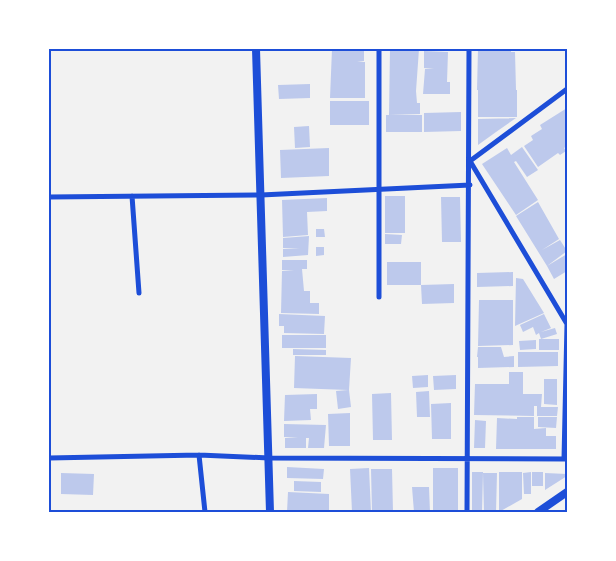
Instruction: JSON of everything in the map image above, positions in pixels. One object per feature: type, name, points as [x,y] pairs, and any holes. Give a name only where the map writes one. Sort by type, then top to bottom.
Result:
[{"type":"street","points":[[256,49],[270,512]]},
{"type":"street","points":[[379,49],[379,296]]},
{"type":"street","points":[[467,512],[470,185],[469,49]]},
{"type":"street","points":[[470,161],[567,89]]},
{"type":"street","points":[[49,458],[199,454],[269,458],[566,459],[567,324],[470,161]]},
{"type":"street","points":[[49,197],[261,195],[470,185]]},
{"type":"street","points":[[132,196],[138,293]]},
{"type":"street","points":[[199,454],[205,512]]},
{"type":"street","points":[[538,512],[567,492]]},
{"type":"building","points":[[332,49],[364,49],[364,61],[357,62],[365,62],[365,98],[330,98]]},
{"type":"building","points":[[390,49],[419,49],[416,91],[417,103],[420,103],[420,114],[389,115]]},
{"type":"building","points":[[478,49],[511,49],[511,52],[515,52],[516,90],[477,90]]},
{"type":"building","points":[[424,51],[448,52],[447,82],[450,82],[450,94],[423,94],[425,69],[434,69],[424,68]]},
{"type":"building","points":[[310,84],[310,98],[279,99],[278,85]]},
{"type":"building","points":[[478,90],[517,90],[517,117],[478,117]]},
{"type":"building","points":[[330,101],[369,101],[369,125],[330,125]]},
{"type":"building","points":[[567,108],[567,146],[564,148],[566,151],[560,155],[558,153],[538,167],[524,146],[533,140],[531,136],[542,129],[540,125]]},
{"type":"building","points":[[461,112],[461,131],[424,132],[424,113]]},
{"type":"building","points":[[386,115],[422,115],[422,132],[386,132]]},
{"type":"building","points":[[516,118],[496,132],[478,145],[478,119]]},
{"type":"building","points":[[309,126],[310,147],[295,148],[294,127]]},
{"type":"building","points":[[522,147],[538,170],[527,177],[516,161],[514,162],[538,200],[516,215],[482,164],[507,148],[511,155]]},
{"type":"building","points":[[329,148],[329,176],[281,178],[280,150]]},
{"type":"building","points":[[385,196],[405,196],[405,233],[385,233]]},
{"type":"building","points":[[441,197],[460,197],[461,242],[442,242]]},
{"type":"building","points":[[327,198],[327,211],[307,212],[308,235],[283,237],[282,200]]},
{"type":"building","points":[[538,202],[559,239],[542,250],[560,240],[567,251],[547,266],[516,216]]},
{"type":"building","points":[[316,229],[324,229],[325,237],[316,237]]},
{"type":"building","points":[[385,234],[402,235],[401,244],[385,244]]},
{"type":"building","points":[[309,236],[308,255],[283,257],[283,249],[300,248],[283,248],[283,238]]},
{"type":"building","points":[[316,247],[324,247],[324,255],[316,256]]},
{"type":"building","points":[[567,254],[567,271],[554,279],[547,266]]},
{"type":"building","points":[[282,260],[307,260],[307,269],[302,269],[304,291],[310,291],[310,303],[319,303],[319,314],[281,313],[282,271],[294,270],[282,270]]},
{"type":"building","points":[[387,262],[421,262],[421,285],[387,285]]},
{"type":"building","points":[[513,272],[513,286],[477,287],[477,273]]},
{"type":"building","points":[[516,278],[523,279],[544,313],[515,326]]},
{"type":"building","points":[[454,284],[454,303],[422,304],[421,285]]},
{"type":"building","points":[[479,300],[513,300],[513,345],[478,346]]},
{"type":"building","points":[[279,314],[325,316],[324,334],[284,333],[284,326],[279,326]]},
{"type":"building","points":[[544,314],[551,328],[541,332],[555,328],[557,334],[541,339],[539,333],[536,335],[533,327],[523,332],[520,325]]},
{"type":"building","points":[[282,335],[326,335],[326,348],[282,348]]},
{"type":"building","points":[[539,339],[559,339],[559,350],[539,350]]},
{"type":"building","points":[[536,340],[536,349],[520,350],[519,341]]},
{"type":"building","points":[[478,347],[501,347],[504,357],[514,356],[514,367],[478,368]]},
{"type":"building","points":[[293,349],[326,350],[326,355],[293,355]]},
{"type":"building","points":[[518,352],[558,352],[558,366],[518,367]]},
{"type":"building","points":[[295,356],[351,358],[349,390],[351,407],[338,409],[336,391],[348,390],[294,388]]},
{"type":"building","points":[[509,372],[523,372],[523,394],[542,394],[541,407],[558,407],[557,416],[537,416],[537,406],[534,406],[534,416],[474,415],[475,384],[509,384]]},
{"type":"building","points":[[428,375],[428,387],[413,388],[412,376]]},
{"type":"building","points":[[456,375],[456,389],[434,390],[433,376]]},
{"type":"building","points":[[544,379],[557,379],[557,405],[544,404]]},
{"type":"building","points":[[429,391],[430,417],[417,417],[416,392]]},
{"type":"building","points":[[391,393],[392,440],[373,440],[372,394]]},
{"type":"building","points":[[317,394],[317,409],[310,409],[311,420],[284,421],[285,395]]},
{"type":"building","points":[[451,403],[451,439],[432,439],[431,404]]},
{"type":"building","points":[[350,413],[350,446],[329,446],[328,414]]},
{"type":"building","points":[[517,417],[534,417],[534,429],[546,428],[546,436],[556,436],[556,449],[496,449],[497,418],[517,419]]},
{"type":"building","points":[[538,417],[557,417],[556,428],[538,427]]},
{"type":"building","points":[[475,420],[486,421],[485,448],[474,448]]},
{"type":"building","points":[[284,424],[326,425],[324,448],[308,448],[309,438],[306,438],[306,448],[285,448],[285,438],[298,437],[284,437]]},
{"type":"building","points":[[287,467],[324,469],[323,479],[287,478]]},
{"type":"building","points":[[369,468],[371,512],[352,512],[350,469]]},
{"type":"building","points":[[433,468],[458,468],[458,512],[433,512]]},
{"type":"building","points":[[371,469],[392,469],[393,512],[372,512]]},
{"type":"building","points":[[472,472],[483,472],[482,512],[472,512]]},
{"type":"building","points":[[499,472],[522,472],[522,499],[499,512]]},
{"type":"building","points":[[531,472],[531,494],[524,494],[523,473]]},
{"type":"building","points":[[532,472],[543,472],[543,486],[532,486]]},
{"type":"building","points":[[61,473],[94,474],[93,495],[61,494]]},
{"type":"building","points":[[483,473],[497,473],[496,512],[484,512]]},
{"type":"building","points":[[545,473],[567,474],[567,476],[545,490]]},
{"type":"building","points":[[294,481],[321,482],[321,492],[294,491]]},
{"type":"building","points":[[412,487],[429,487],[430,512],[414,512]]},
{"type":"building","points":[[288,492],[329,494],[329,512],[287,512]]}]
